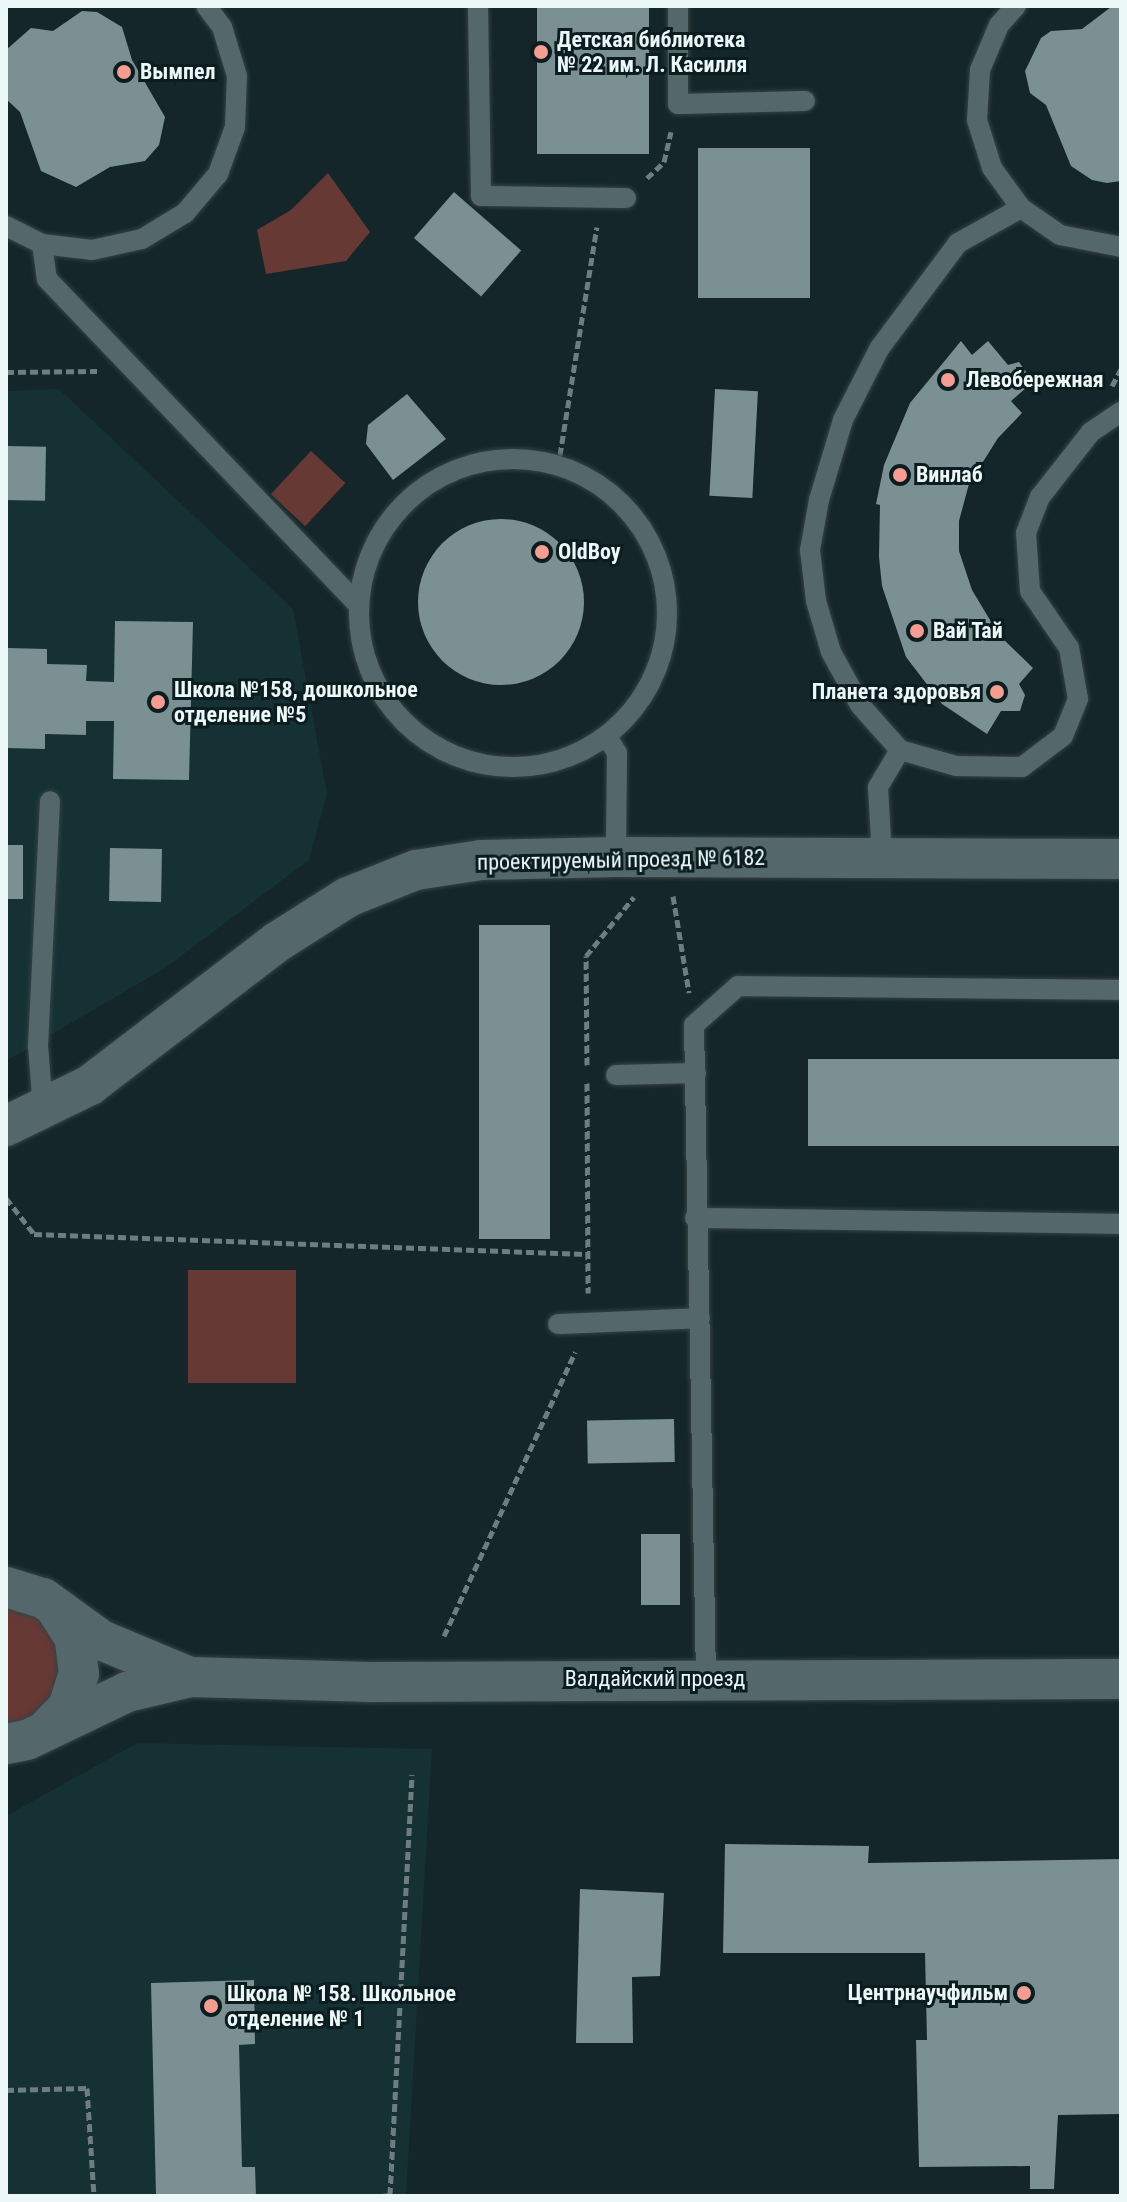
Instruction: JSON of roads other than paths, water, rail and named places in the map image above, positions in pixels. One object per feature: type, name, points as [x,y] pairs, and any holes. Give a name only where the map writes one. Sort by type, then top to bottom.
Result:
[{"type":"street","name":"проектируемый проезд № 6182","points":[[6,1126],[90,1085],[277,942],[348,897],[416,870],[481,860],[616,857],[1121,859]]},
{"type":"street","name":"Валдайский проезд","points":[[24,1589],[101,1640],[190,1677]]},
{"type":"street","name":"Валдайский проезд","points":[[20,1742],[68,1707],[79,1674],[75,1639],[24,1589]]},
{"type":"street","name":"Валдайский проезд","points":[[20,1742],[127,1692],[190,1677],[371,1682],[706,1678],[1121,1679]]},
{"type":"lane","points":[[6,226],[42,244],[92,250],[142,239],[185,213],[218,174],[235,127],[237,76],[222,27],[206,6]]},
{"type":"lane","points":[[478,6],[481,196],[626,198]]},
{"type":"lane","points":[[678,6],[678,104],[805,101]]},
{"type":"lane","points":[[1016,6],[999,25],[980,70],[977,120],[992,168],[1021,208],[1060,235],[1121,247]]},
{"type":"lane","points":[[1021,208],[958,243],[879,349],[843,420],[819,500],[810,550],[816,601],[831,652],[860,705],[900,750],[956,766],[1022,767],[1063,736],[1078,699],[1074,673],[1069,648],[1030,591],[1026,533],[1040,497],[1065,464],[1091,432],[1121,412]]},
{"type":"lane","points":[[42,244],[47,279],[359,605]]},
{"type":"lane","points":[[537,460],[585,476],[626,507],[655,550],[668,600],[663,651],[642,699],[607,736],[563,760],[526,766],[464,760],[420,737],[385,701],[364,655],[359,605],[370,555],[397,511],[437,478],[485,461],[537,460]]},
{"type":"lane","points":[[607,736],[617,753],[616,857]]},
{"type":"lane","points":[[882,857],[878,787],[900,750]]},
{"type":"lane","points":[[43,1109],[38,1046],[50,801]]},
{"type":"lane","points":[[706,1678],[700,1318],[695,1218],[694,1025],[738,986],[1121,990]]},
{"type":"lane","points":[[616,1075],[696,1073]]},
{"type":"lane","points":[[695,1218],[1121,1224]]},
{"type":"lane","points":[[558,1324],[700,1318]]},
{"type":"place","name":"Детская библиотека № 22 им. Л. Касилля","points":[[541,52]]},
{"type":"place","name":"Вымпел","points":[[124,72]]},
{"type":"place","name":"Левобережная","points":[[948,380]]},
{"type":"place","name":"Винлаб","points":[[900,475]]},
{"type":"place","name":"OldBoy","points":[[542,552]]},
{"type":"place","name":"Вай Тай","points":[[917,631]]},
{"type":"place","name":"Планета здоровья","points":[[997,692]]},
{"type":"place","name":"Школа №158, дошкольное отделение №5","points":[[158,702]]},
{"type":"place","name":"Центрнаучфильм","points":[[1024,1993]]},
{"type":"place","name":"Школа № 158. Школьное отделение № 1","points":[[211,2006]]}]
